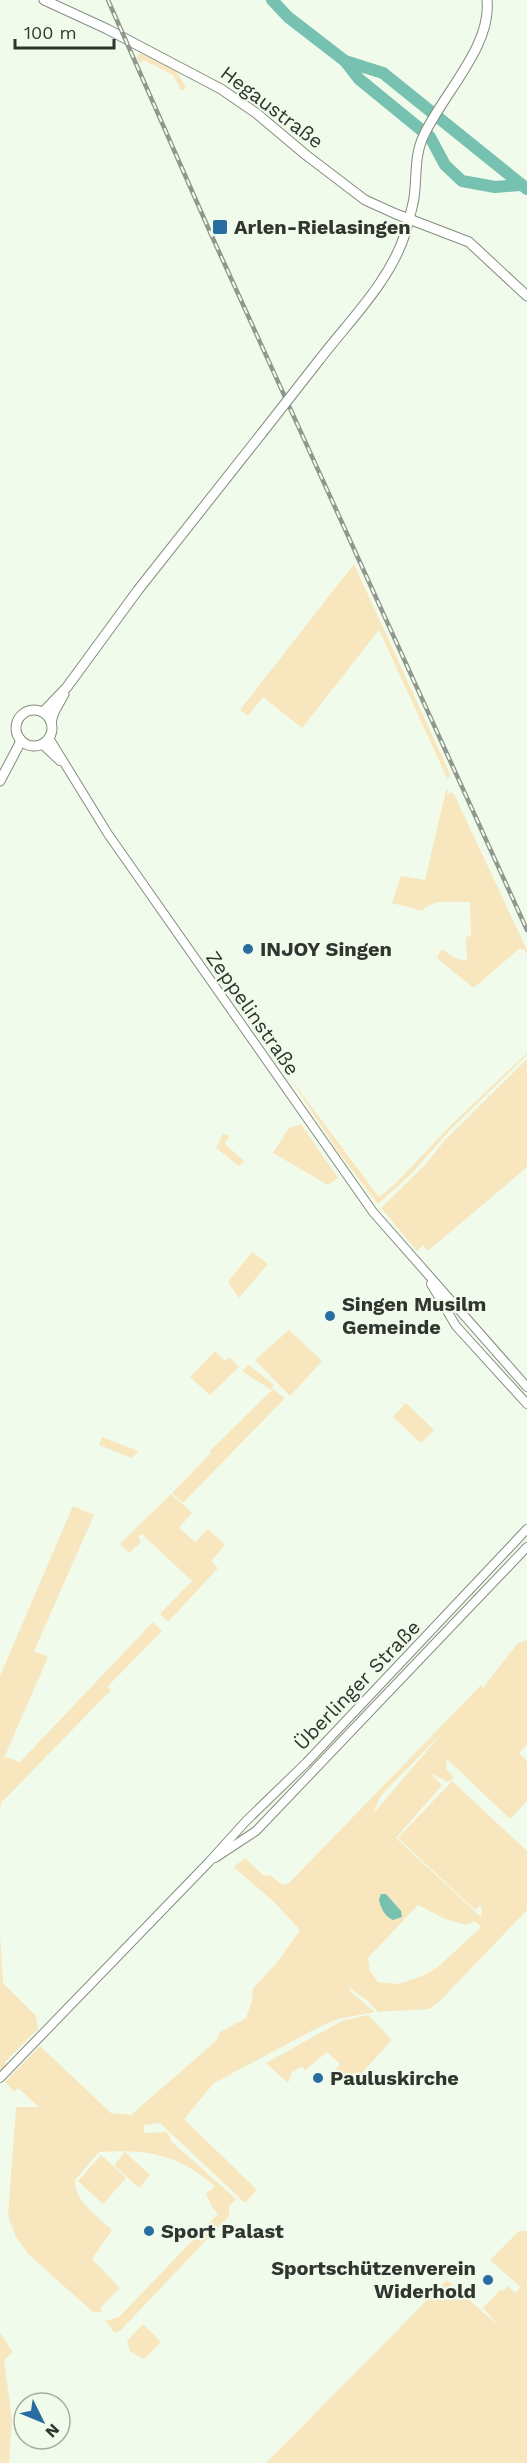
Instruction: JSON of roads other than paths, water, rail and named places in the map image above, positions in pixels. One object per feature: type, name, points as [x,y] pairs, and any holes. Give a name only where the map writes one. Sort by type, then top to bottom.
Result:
[{"type":"main road","name":"Hegaustraße","points":[[44,0],[115,33],[221,88],[365,200],[469,242],[527,296]]},
{"type":"main road","points":[[42,712],[67,687],[115,620],[320,359],[391,264],[409,219],[414,199],[419,148],[442,103],[479,43],[487,18],[486,0]]},
{"type":"main road","points":[[2,778],[30,745],[46,741],[54,712],[62,701],[67,687]]},
{"type":"main road","points":[[2,778],[20,743],[16,726],[20,717],[33,710],[42,712],[51,722]]},
{"type":"main road","points":[[20,739],[30,745]]},
{"type":"street","name":"Zeppelinstraße","points":[[46,741],[351,1183],[388,1231],[426,1274]]},
{"type":"street","points":[[426,1274],[527,1387]]},
{"type":"street","points":[[426,1274],[456,1326],[527,1404]]},
{"type":"street","name":"Überlinger Straße","points":[[0,2078],[209,1862],[239,1828],[306,1762],[527,1529]]},
{"type":"street","name":"Überlinger Straße","points":[[209,1862],[256,1830],[527,1547]]},
{"type":"water","points":[[381,1894],[386,1894],[401,1911],[402,1917],[393,1920],[385,1914],[379,1899]]},
{"type":"waterway","points":[[272,0],[288,17],[345,61],[383,73],[527,189]]},
{"type":"waterway","points":[[345,61],[359,79],[430,137],[445,165],[462,181],[495,187],[521,185]]},
{"type":"railway","points":[[108,0],[210,232],[527,930]]},
{"type":"place","name":"Arlen-Rielasingen","points":[[220,227]]},
{"type":"place","name":"INJOY Singen","points":[[248,949]]},
{"type":"place","name":"Singen Musilm Gemeinde","points":[[330,1316]]},
{"type":"place","name":"Pauluskirche","points":[[318,2078]]},
{"type":"place","name":"Sport Palast","points":[[149,2231]]},
{"type":"place","name":"Sportschützenverein Widerhold","points":[[488,2280]]}]
